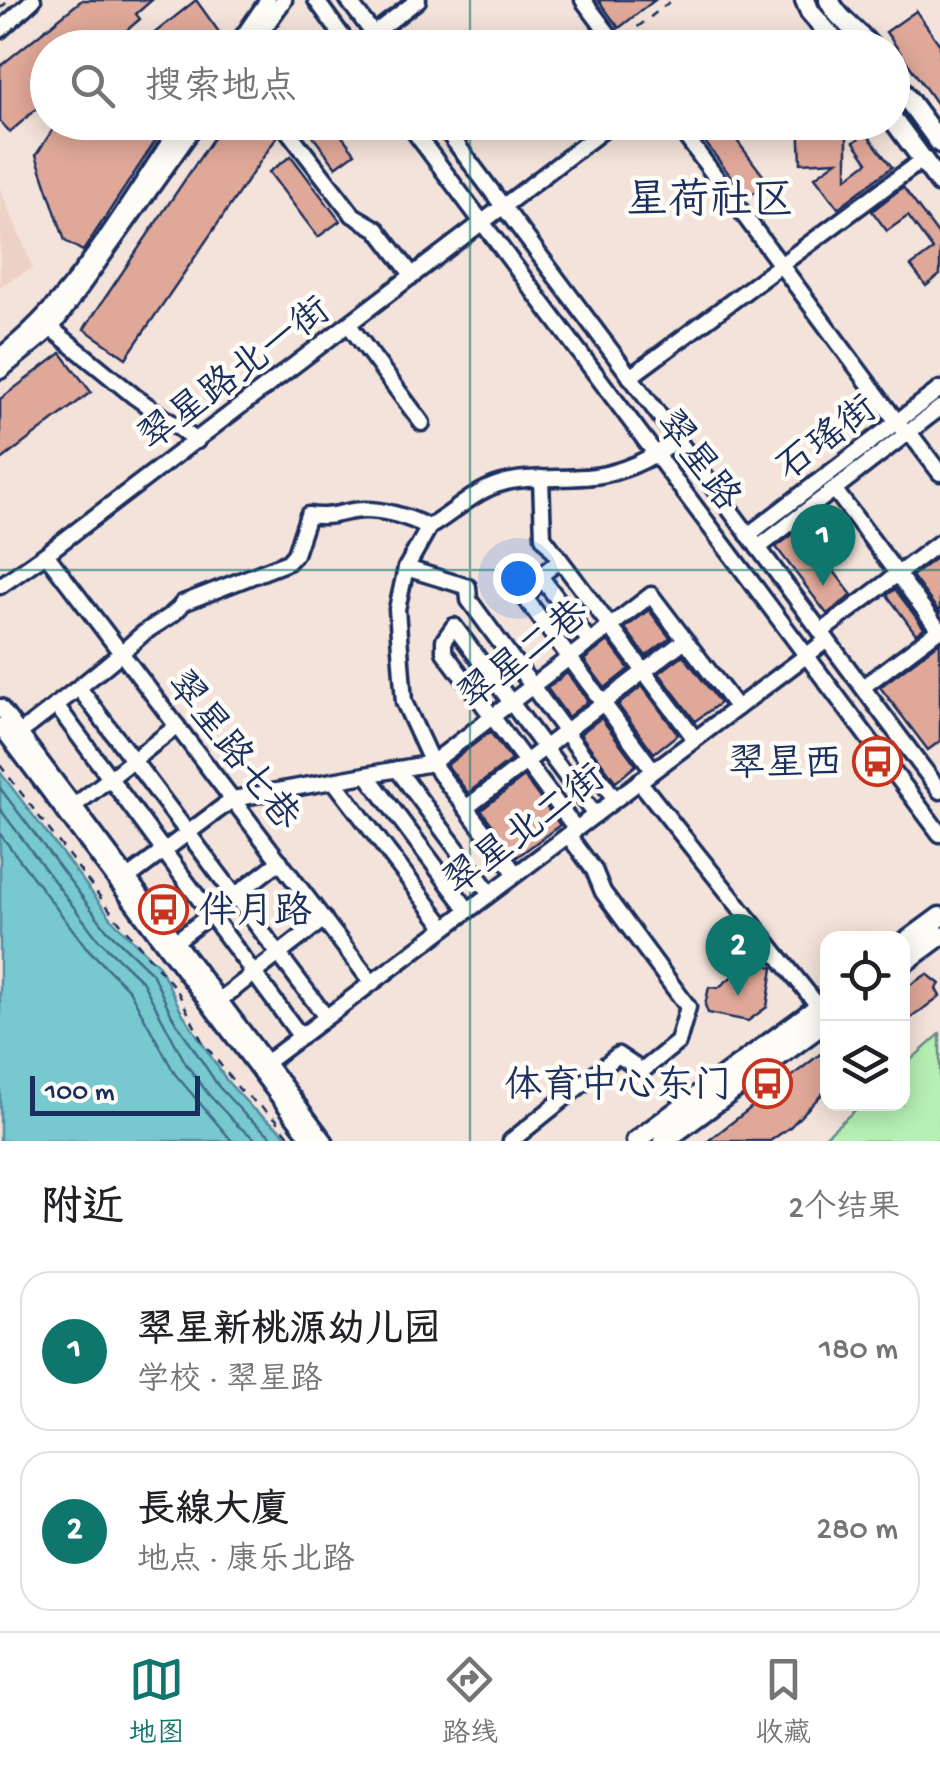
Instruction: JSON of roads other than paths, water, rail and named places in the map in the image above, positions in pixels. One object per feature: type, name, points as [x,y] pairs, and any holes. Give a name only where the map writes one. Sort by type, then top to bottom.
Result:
[{"type":"main road","points":[[805,0],[826,30]]},
{"type":"main road","points":[[829,0],[836,14],[856,30]]},
{"type":"main road","points":[[910,103],[940,144]]},
{"type":"main road","points":[[908,140],[940,183]]},
{"type":"main road","points":[[910,939],[940,917]]},
{"type":"main road","points":[[910,958],[940,936]]},
{"type":"main road","points":[[636,1141],[820,1012]]},
{"type":"main road","points":[[664,1141],[820,1013]]},
{"type":"street","points":[[0,30],[33,0]]},
{"type":"street","points":[[247,30],[268,0]]},
{"type":"street","points":[[263,30],[284,0]]},
{"type":"street","points":[[316,0],[338,30]]},
{"type":"street","points":[[348,0],[371,30]]},
{"type":"street","points":[[379,30],[418,0]]},
{"type":"street","points":[[583,0],[605,30]]},
{"type":"street","points":[[0,356],[46,325],[171,140]]},
{"type":"street","points":[[0,371],[46,325],[185,140]]},
{"type":"street","points":[[295,140],[353,215],[377,229],[413,276]]},
{"type":"street","name":"翠星路","points":[[421,140],[940,834]]},
{"type":"street","name":"翠星路","points":[[453,140],[940,791]]},
{"type":"street","name":"翠星路北一街","points":[[0,586],[197,441],[590,140]]},
{"type":"street","points":[[688,140],[902,428],[940,473]]},
{"type":"street","points":[[630,377],[922,160]]},
{"type":"street","points":[[46,325],[197,441]]},
{"type":"street","points":[[349,325],[422,422]]},
{"type":"street","name":"石瑶街","points":[[758,548],[834,490],[940,389]]},
{"type":"street","name":"石瑶街","points":[[748,535],[902,428],[940,408]]},
{"type":"street","points":[[516,874],[432,763],[404,702],[397,609],[406,568],[429,526],[474,496],[498,485],[606,474],[656,455],[677,440]]},
{"type":"street","points":[[541,478],[544,538],[696,738]]},
{"type":"street","points":[[834,490],[940,630],[862,688]]},
{"type":"street","points":[[20,733],[122,655],[141,635],[177,612],[183,603],[288,562],[296,554],[308,515],[330,518],[364,510],[429,526]]},
{"type":"street","name":"翠星北二街","points":[[263,1065],[806,656],[898,574],[938,547]]},
{"type":"street","name":"翠星路七巷","points":[[46,554],[372,982]]},
{"type":"street","points":[[560,560],[540,576],[526,599],[653,770]]},
{"type":"street","points":[[406,568],[468,587],[468,600],[616,799]]},
{"type":"street","points":[[540,576],[590,642]]},
{"type":"street","name":"翠星二巷","points":[[432,763],[651,595],[686,640]]},
{"type":"street","points":[[512,1141],[618,1054],[642,1071],[678,1042],[688,1007],[603,892],[572,832],[526,762],[444,652],[444,640],[454,626],[594,815]]},
{"type":"street","points":[[466,808],[686,640],[736,708]]},
{"type":"street","points":[[79,688],[326,1017]]},
{"type":"street","points":[[56,706],[301,1036]]},
{"type":"street","points":[[0,707],[221,999],[312,1141]]},
{"type":"street","points":[[0,726],[325,1141]]},
{"type":"street","points":[[74,806],[177,726]]},
{"type":"street","points":[[129,877],[233,798],[432,763]]},
{"type":"street","points":[[397,769],[490,894]]},
{"type":"street","points":[[367,775],[468,910]]},
{"type":"street","points":[[334,780],[446,927]]},
{"type":"street","points":[[639,781],[820,1003]]},
{"type":"street","points":[[176,940],[280,860]]},
{"type":"street","points":[[221,999],[324,919]]},
{"type":"water","points":[[0,772],[115,923],[160,967],[181,1011],[227,1081],[290,1141],[0,1141]]},
{"type":"place","name":"翠星新桃源幼儿园","points":[[823,586]]},
{"type":"place","name":"翠星西","points":[[877,761]]},
{"type":"place","name":"伴月路","points":[[163,909]]},
{"type":"place","name":"長線大廈","points":[[738,996]]},
{"type":"place","name":"体育中心东门","points":[[767,1083]]},
{"type":"district","name":"星荷社区","points":[[710,197]]}]
